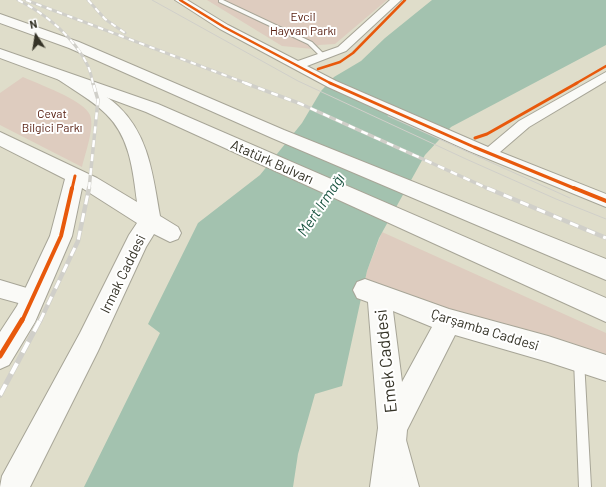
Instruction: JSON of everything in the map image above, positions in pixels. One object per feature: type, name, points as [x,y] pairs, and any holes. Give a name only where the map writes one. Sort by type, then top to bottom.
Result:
[{"type":"main road","name":"Atatürk Bulvarı","points":[[0,18],[74,45],[278,134],[606,270]]},
{"type":"main road","name":"Atatürk Bulvarı","points":[[0,53],[152,108],[606,310]]},
{"type":"main road","name":"Irmak Caddesi","points":[[13,487],[89,342],[137,242],[150,221],[140,154],[126,128],[113,110],[64,77]]},
{"type":"main road","points":[[0,138],[90,183],[170,233]]},
{"type":"main road","points":[[0,356],[26,314],[61,236],[75,176]]},
{"type":"main road","name":"Çarşamba Caddesi","points":[[372,292],[449,321],[578,357],[606,368]]},
{"type":"main road","name":"Emek Caddesi","points":[[372,292],[393,428],[386,487]]},
{"type":"main road","name":"Emek Caddesi","points":[[393,428],[449,321]]},
{"type":"street","points":[[180,0],[224,27],[315,76],[474,147],[606,201]]},
{"type":"street","points":[[296,66],[342,49],[396,0]]},
{"type":"street","points":[[490,153],[524,124],[606,76]]},
{"type":"street","points":[[0,290],[33,298]]},
{"type":"street","points":[[393,428],[407,487]]},
{"type":"lane","points":[[221,1],[310,43],[323,56]]},
{"type":"lane","points":[[578,357],[585,487]]},
{"type":"green space","name":"Evcil Hayvan Parkı","points":[[207,0],[387,0],[335,44],[319,45],[313,49],[282,46]]},
{"type":"green space","name":"Cevat Bilgici Parkı","points":[[23,77],[70,98],[86,109],[90,115],[90,133],[82,167],[0,125],[0,93]]},
{"type":"green space","points":[[382,232],[606,333],[606,358],[364,285],[367,271]]},
{"type":"water","name":"Mert Irmağı","points":[[432,0],[606,0],[606,45],[451,127],[425,155],[379,238],[367,271],[342,386],[315,394],[298,454],[293,487],[84,487],[160,333],[148,324],[198,223],[260,175],[302,123],[321,91],[334,77],[361,61],[385,38]]},
{"type":"tram line","points":[[152,0],[298,81],[466,159],[556,199],[606,219]]},
{"type":"tram line","points":[[388,116],[570,198]]},
{"type":"railway","points":[[18,0],[49,19],[67,36],[75,45],[88,66],[93,84]]},
{"type":"railway","points":[[26,0],[248,84]]},
{"type":"railway","points":[[88,0],[105,19],[125,33]]},
{"type":"railway","points":[[89,189],[98,100],[93,83]]},
{"type":"railway","points":[[245,83],[301,104],[489,189]]},
{"type":"railway","points":[[40,321],[78,241],[89,188]]},
{"type":"railway","points":[[487,188],[606,238]]},
{"type":"railway","points":[[0,395],[40,320]]},
{"type":"cycle path","points":[[180,0],[224,27],[332,84],[474,147],[606,201]]},
{"type":"cycle path","points":[[318,69],[340,62],[353,53],[405,0]]},
{"type":"cycle path","points":[[475,138],[487,134],[606,66]]},
{"type":"cycle path","points":[[0,356],[26,314],[61,236],[75,176]]}]
